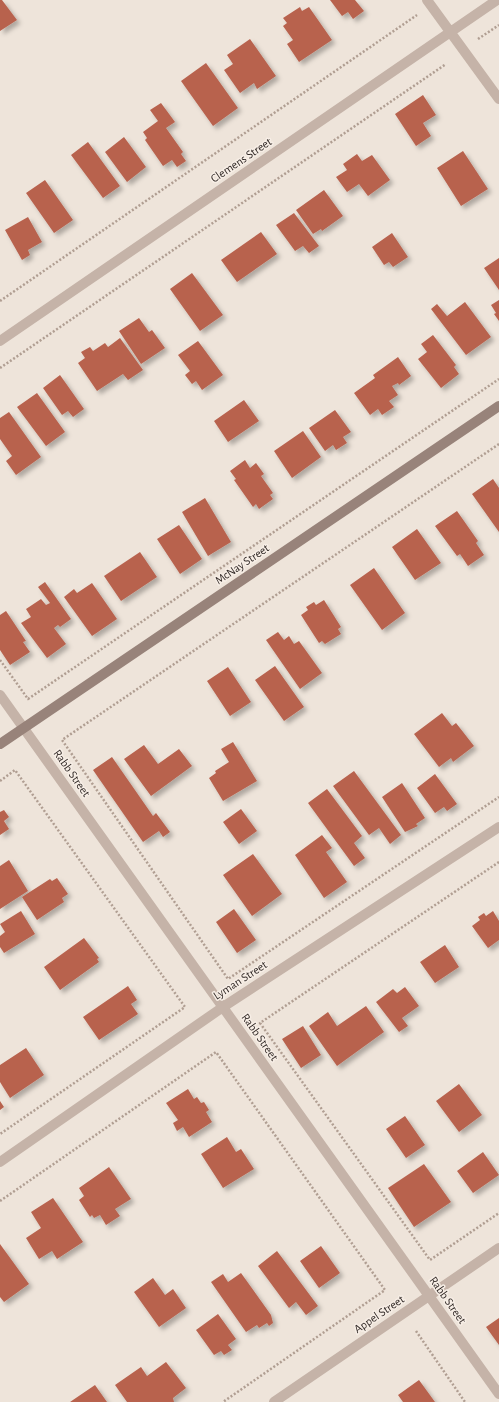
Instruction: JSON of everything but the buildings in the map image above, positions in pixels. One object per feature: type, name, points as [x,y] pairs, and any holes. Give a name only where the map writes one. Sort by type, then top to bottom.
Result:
[{"type":"street","points":[[427,0],[499,99]]},
{"type":"street","name":"Clemens Street","points":[[0,341],[497,0]]},
{"type":"street","name":"McNay Street","points":[[0,744],[499,406]]},
{"type":"street","name":"Rabb Street","points":[[0,695],[499,1394]]},
{"type":"street","name":"Lyman Street","points":[[0,1162],[223,1007],[499,827]]},
{"type":"street","name":"Appel Street","points":[[274,1402],[499,1248]]},
{"type":"path","points":[[0,301],[420,14]]},
{"type":"path","points":[[478,39],[499,25]]},
{"type":"path","points":[[0,368],[446,64]]},
{"type":"path","points":[[0,660],[28,699],[499,379]]},
{"type":"path","points":[[499,444],[62,740],[228,979],[499,797]]},
{"type":"path","points":[[0,781],[16,770],[184,1007],[0,1134]]},
{"type":"path","points":[[499,862],[260,1023],[430,1260],[499,1213]]},
{"type":"path","points":[[0,1201],[216,1052],[385,1290],[223,1402]]},
{"type":"path","points":[[416,1331],[465,1402]]}]
